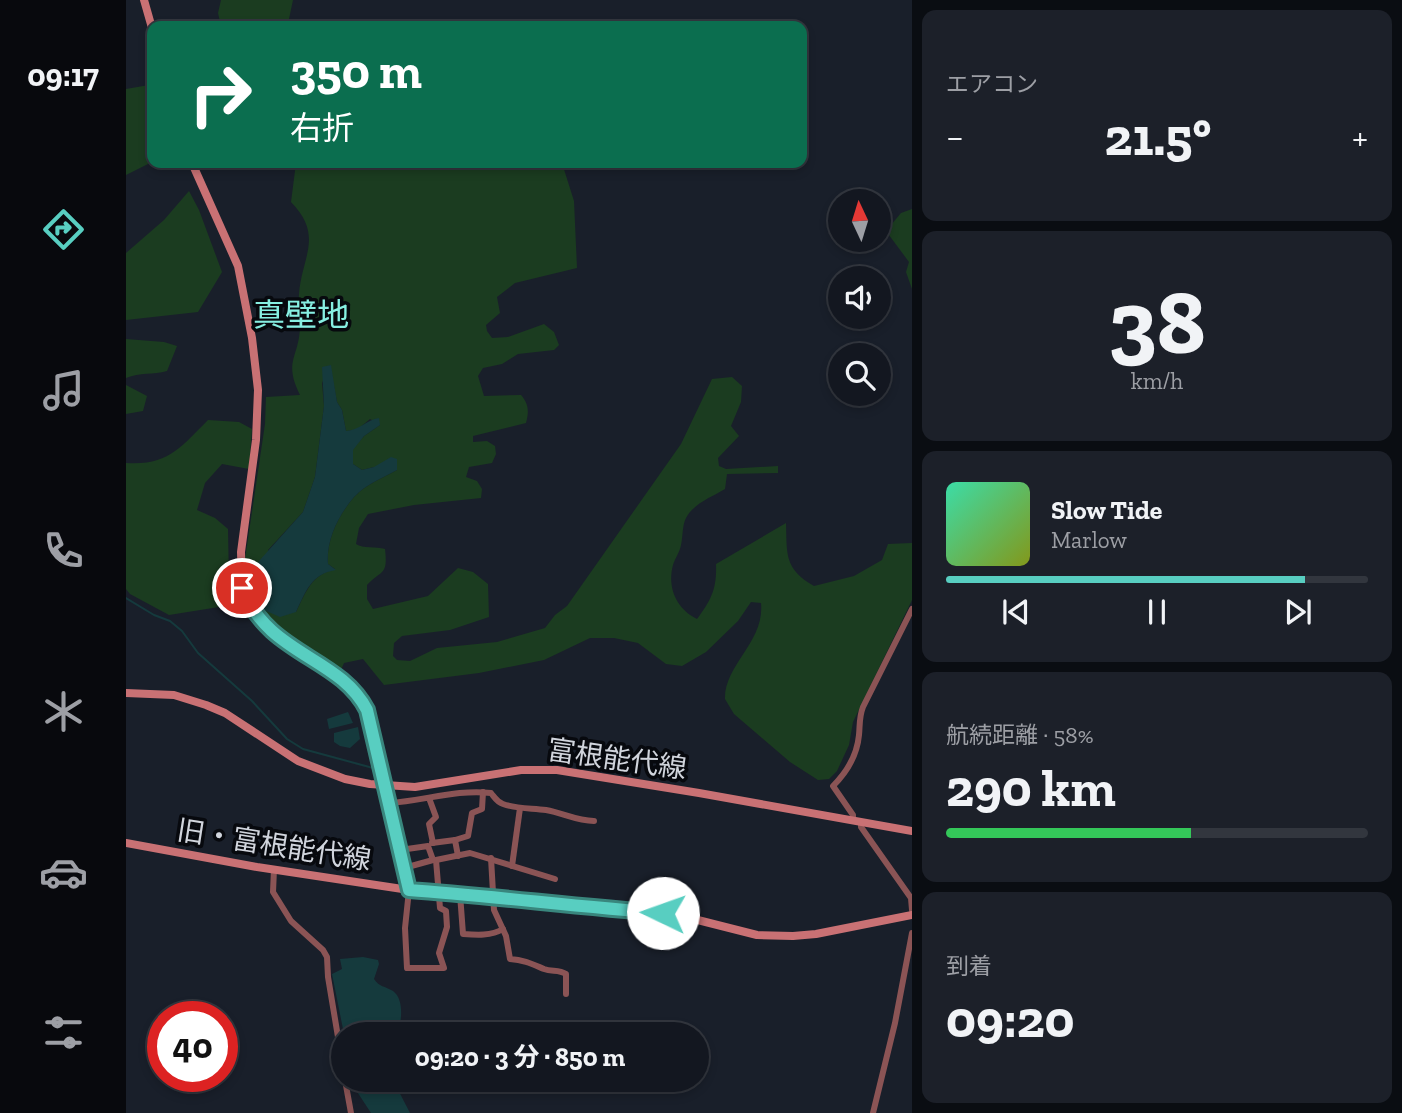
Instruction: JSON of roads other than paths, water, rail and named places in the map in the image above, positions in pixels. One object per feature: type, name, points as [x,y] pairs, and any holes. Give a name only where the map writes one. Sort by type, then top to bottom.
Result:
[{"type":"street","points":[[144,0],[150,21]]},
{"type":"street","points":[[194,168],[238,266],[252,338],[258,390],[256,440],[241,552],[242,588],[249,607],[271,632],[346,683],[362,700],[367,710],[409,890],[405,928],[407,968],[443,968],[439,953],[445,934],[446,911],[440,908],[440,892],[430,844],[429,824],[436,817],[429,798]]},
{"type":"street","points":[[912,609],[863,706],[853,759],[846,773],[833,786],[911,898],[912,910]]},
{"type":"street","name":"富根能代線","points":[[126,693],[174,695],[206,705],[225,713],[309,766],[345,779],[386,786],[415,787],[521,770],[557,770],[912,831]]},
{"type":"street","points":[[438,784],[440,796]]},
{"type":"street","points":[[389,803],[472,791],[491,793],[499,803],[545,810],[572,816],[581,821],[594,821]]},
{"type":"street","points":[[400,850],[468,836],[472,813],[482,809],[483,792]]},
{"type":"street","points":[[512,866],[520,808]]},
{"type":"street","points":[[455,840],[458,856]]},
{"type":"street","name":"旧・富根能代線","points":[[126,843],[409,890],[674,914],[722,928],[769,936],[816,934],[912,915]]},
{"type":"street","points":[[404,868],[470,853],[555,879]]},
{"type":"street","points":[[491,858],[494,911],[503,929],[510,958],[528,960],[547,970],[566,974],[566,994]]},
{"type":"street","points":[[274,869],[273,892],[291,921],[323,950],[327,957],[336,1022]]},
{"type":"street","points":[[460,894],[463,934]]},
{"type":"street","points":[[445,934],[483,935],[503,929]]},
{"type":"street","points":[[873,1113],[895,1023],[912,933]]},
{"type":"street","points":[[347,1092],[351,1113]]},
{"type":"waterway","points":[[126,598],[170,621],[182,631],[198,653],[252,701],[287,739],[303,749],[373,768]]},
{"type":"district","name":"真壁地","points":[[301,315]]}]
